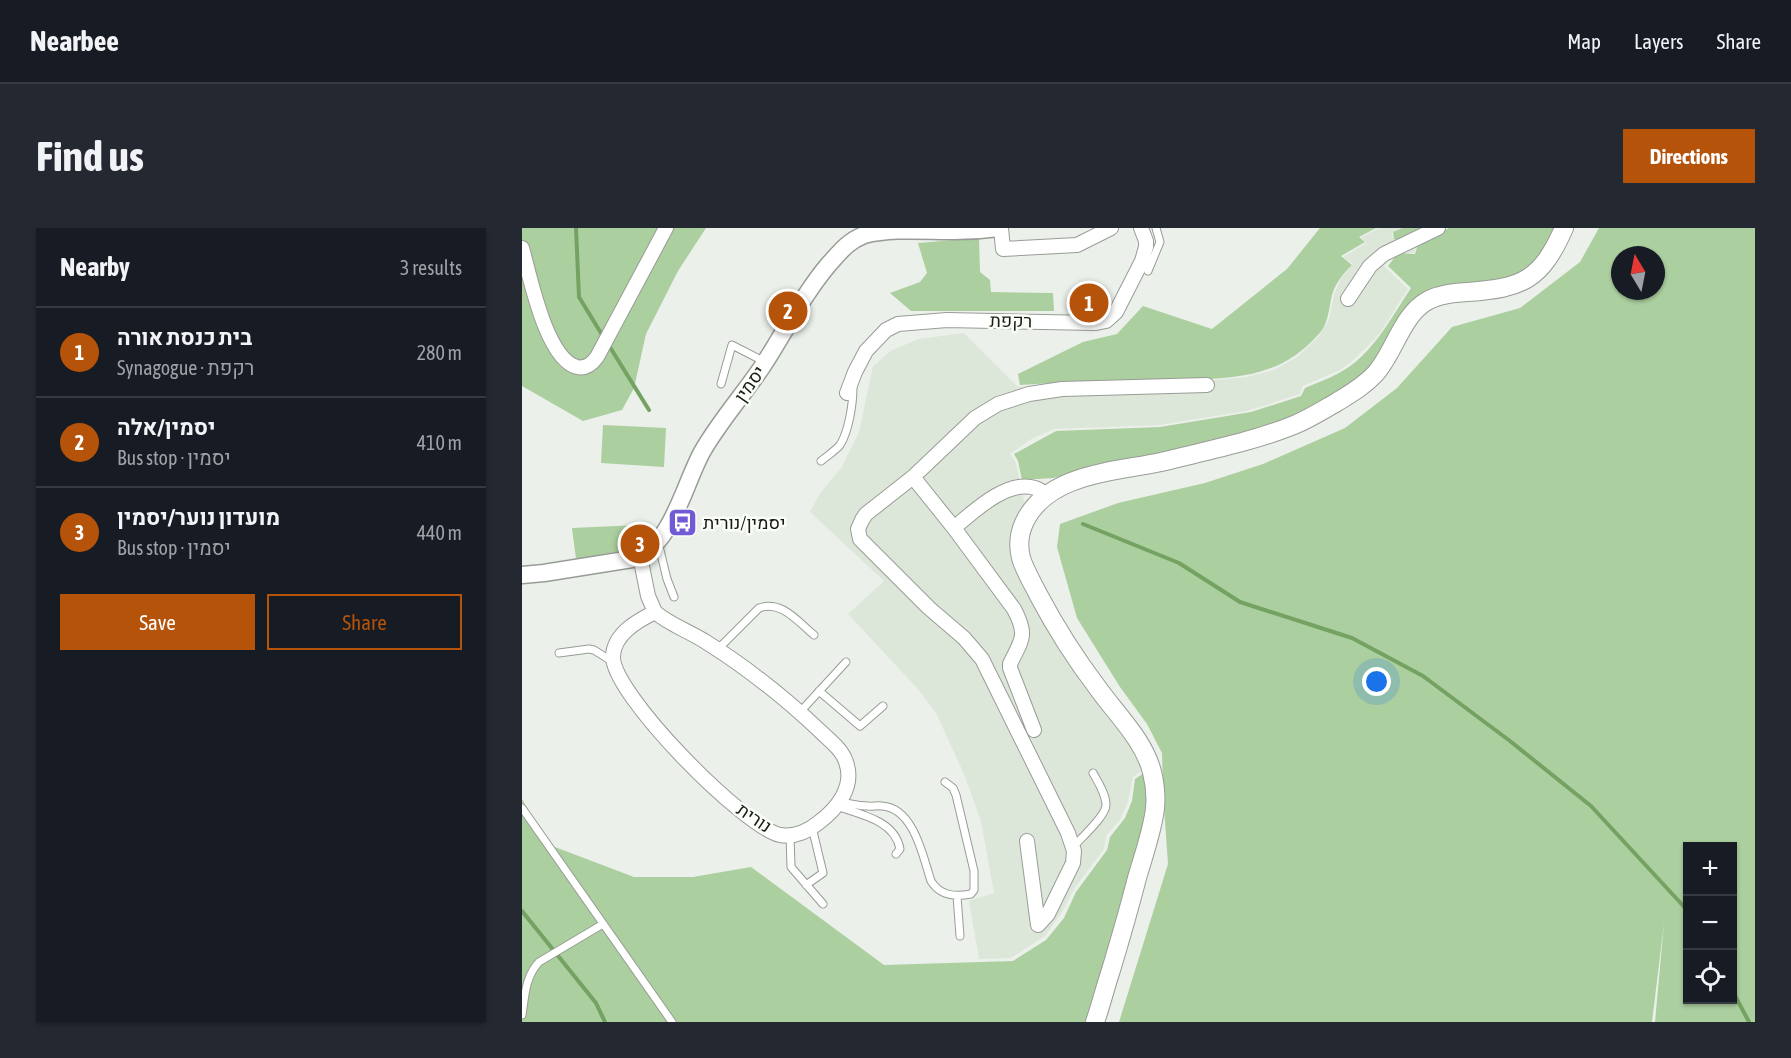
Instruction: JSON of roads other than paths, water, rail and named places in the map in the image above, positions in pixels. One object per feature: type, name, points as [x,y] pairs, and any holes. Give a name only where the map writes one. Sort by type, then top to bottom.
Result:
[{"type":"main road","points":[[1095,1022],[1155,810],[1152,770],[1142,747],[1072,653],[1051,619],[1024,566],[1019,547],[1021,530],[1028,515],[1047,495],[1074,481],[1273,433],[1318,413],[1363,385],[1375,374],[1413,312],[1421,305],[1437,297],[1492,291],[1518,284],[1539,270],[1554,249],[1564,228]]},
{"type":"street","points":[[522,248],[550,338],[568,362],[582,368],[591,364],[597,357],[666,228]]},
{"type":"street","points":[[1000,228],[1003,249],[1077,245],[1111,228]]},
{"type":"street","name":"יסמין","points":[[522,574],[624,561],[650,551],[668,527],[704,449],[765,362],[801,301],[815,280],[844,246],[858,234],[899,229],[955,231],[1000,228]]},
{"type":"street","name":"רקפת","points":[[847,393],[862,356],[886,330],[898,324],[947,320],[1096,323],[1106,321],[1117,310],[1145,254],[1146,241],[1141,228]]},
{"type":"street","points":[[1348,299],[1370,266],[1384,254],[1438,228]]},
{"type":"street","points":[[1027,841],[1038,925],[1048,914],[1072,867],[1073,847],[1068,833],[980,656],[860,538],[858,529],[864,517],[913,477],[982,413],[998,404],[1018,397],[1062,389],[1207,385]]},
{"type":"street","points":[[913,477],[954,528],[1014,609],[1020,621],[1023,629],[1022,638],[1010,668],[1034,730]]},
{"type":"street","points":[[954,528],[988,501],[1008,491],[1030,487],[1039,489],[1047,495]]},
{"type":"street","points":[[640,556],[649,597],[655,612],[718,650],[800,712],[838,749],[845,758],[848,780],[845,791],[837,804]]},
{"type":"street","points":[[613,663],[615,648],[622,635],[634,624],[655,612]]},
{"type":"street","name":"נורית","points":[[613,663],[621,680],[642,711],[670,743],[712,785],[757,824],[773,832],[799,834],[812,827],[837,804]]},
{"type":"lane","points":[[1148,271],[1160,242],[1156,228]]},
{"type":"lane","points":[[721,384],[732,345],[765,362]]},
{"type":"lane","points":[[821,461],[841,443],[853,401],[853,377]]},
{"type":"lane","points":[[658,542],[667,579],[675,597]]},
{"type":"lane","points":[[718,650],[759,608],[765,606],[782,608],[814,635]]},
{"type":"lane","points":[[559,654],[589,649],[613,663]]},
{"type":"lane","points":[[800,712],[846,662]]},
{"type":"lane","points":[[819,691],[860,726],[883,706]]},
{"type":"lane","points":[[1073,847],[1106,809],[1104,796],[1093,773]]},
{"type":"lane","points":[[837,804],[882,806],[895,810],[903,817],[918,839],[934,887],[952,896],[971,894],[975,880],[956,795],[953,788],[945,782]]},
{"type":"lane","points":[[837,804],[875,820],[892,831],[899,843],[900,849],[896,854]]},
{"type":"lane","points":[[522,808],[672,1022]]},
{"type":"lane","points":[[806,885],[823,873],[812,827]]},
{"type":"lane","points":[[790,835],[791,867],[823,904]]},
{"type":"lane","points":[[957,896],[960,936]]},
{"type":"lane","points":[[522,1015],[527,980],[531,970],[539,962],[603,924]]},
{"type":"waterway","points":[[576,228],[579,297],[604,338]]},
{"type":"waterway","points":[[608,344],[649,410]]},
{"type":"waterway","points":[[1083,524],[1179,563],[1240,602],[1352,638],[1423,676],[1510,741],[1591,806],[1683,906]]},
{"type":"waterway","points":[[522,911],[596,1003],[605,1022]]},
{"type":"waterway","points":[[1737,999],[1749,1022]]},
{"type":"place","name":"בית כנסת אורה","points":[[1089,303]]},
{"type":"place","name":"יסמין/אלה","points":[[788,311]]},
{"type":"place","name":"יסמין/נורית","points":[[682,523]]},
{"type":"place","name":"מועדון נוער/יסמין","points":[[640,544]]}]
